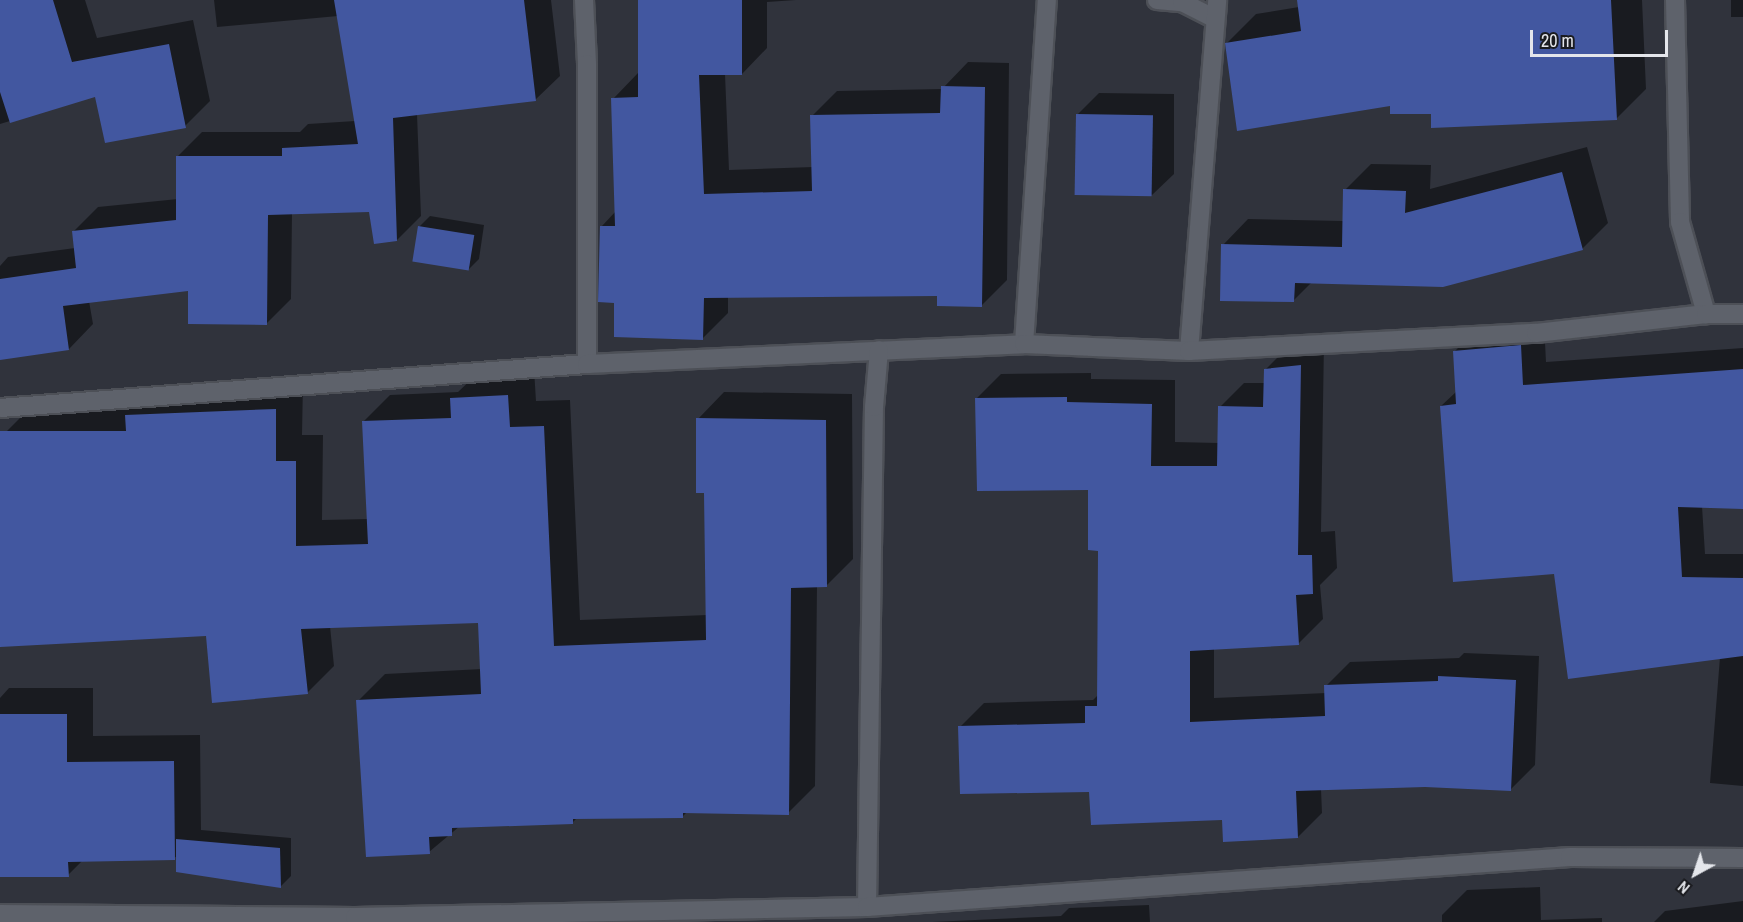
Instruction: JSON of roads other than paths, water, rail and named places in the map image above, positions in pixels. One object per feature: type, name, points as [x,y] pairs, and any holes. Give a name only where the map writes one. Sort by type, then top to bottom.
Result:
[{"type":"street","points":[[584,0],[587,64],[587,364]]},
{"type":"street","points":[[1024,344],[1047,0]]},
{"type":"street","points":[[1157,0],[1182,2],[1215,19]]},
{"type":"street","points":[[1190,351],[1217,0]]},
{"type":"street","points":[[1675,0],[1680,222],[1707,314]]},
{"type":"street","points":[[0,408],[587,364],[1024,344],[1190,351],[1536,333],[1707,314],[1743,314]]},
{"type":"street","points":[[867,907],[874,419],[879,350]]},
{"type":"street","points":[[0,914],[355,917],[786,914],[1570,857],[1743,858]]}]
